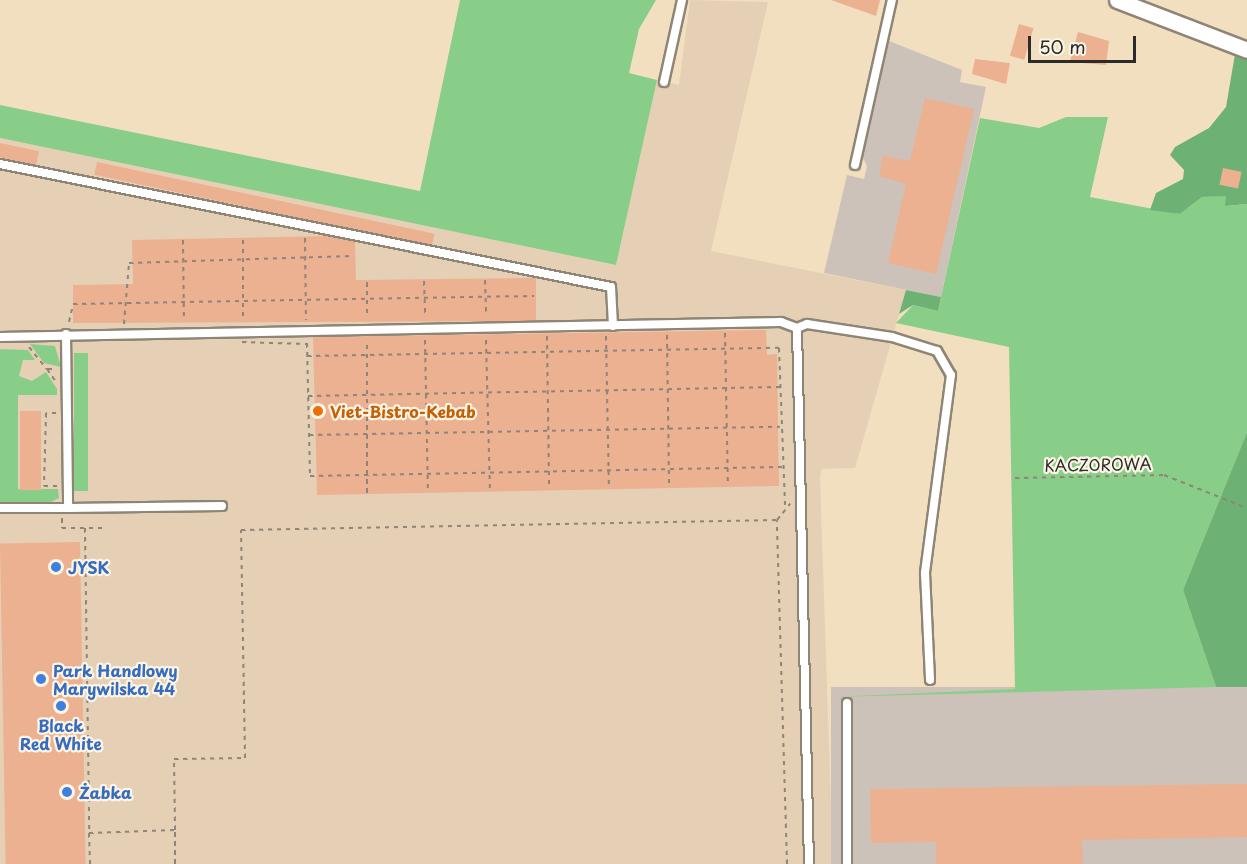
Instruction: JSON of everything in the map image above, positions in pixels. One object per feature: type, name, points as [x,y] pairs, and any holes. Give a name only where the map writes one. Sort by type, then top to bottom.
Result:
[{"type":"street","points":[[1117,0],[1143,4],[1247,50]]},
{"type":"lane","points":[[664,82],[682,0]]},
{"type":"lane","points":[[855,165],[892,0]]},
{"type":"lane","points":[[0,164],[611,287],[613,326]]},
{"type":"lane","points":[[0,337],[66,334],[184,335],[667,326],[781,322],[797,328],[807,324],[892,337],[937,351],[951,375],[925,573],[930,681]]},
{"type":"lane","points":[[797,328],[809,864]]},
{"type":"lane","points":[[66,334],[68,508]]},
{"type":"lane","points":[[0,508],[222,506]]},
{"type":"lane","points":[[847,703],[847,864]]},
{"type":"path","points":[[305,238],[310,476],[782,467]]},
{"type":"path","points":[[183,240],[184,335]]},
{"type":"path","points":[[243,240],[242,345],[307,344]]},
{"type":"path","points":[[124,335],[123,303],[129,263],[353,256]]},
{"type":"path","points":[[424,280],[428,492]]},
{"type":"path","points":[[485,280],[489,491]]},
{"type":"path","points":[[367,282],[367,494]]},
{"type":"path","points":[[66,334],[73,304],[534,296]]},
{"type":"path","points":[[725,324],[728,486]]},
{"type":"path","points":[[667,326],[669,486]]},
{"type":"path","points":[[547,327],[549,488]]},
{"type":"path","points":[[591,327],[607,337],[609,488]]},
{"type":"path","points":[[19,347],[29,346],[47,369],[66,369]]},
{"type":"path","points":[[307,357],[779,348],[785,505]]},
{"type":"path","points":[[308,396],[668,391],[727,387],[780,387]]},
{"type":"path","points":[[309,435],[782,427]]},
{"type":"path","name":"KACZOROWA","points":[[1016,478],[1164,475],[1247,508]]},
{"type":"path","points":[[787,864],[777,520],[785,505],[801,495]]},
{"type":"path","points":[[175,864],[174,759],[245,758],[241,530],[777,520]]},
{"type":"path","points":[[85,528],[87,814],[90,864]]},
{"type":"path","points":[[89,833],[175,830]]},
{"type":"shaded area","points":[[690,0],[768,2],[711,251],[906,290],[855,468],[822,469],[820,477],[833,864],[0,864],[0,138],[616,265],[657,80],[679,85]]},
{"type":"shaded area","points":[[889,41],[962,70],[960,82],[986,87],[941,297],[824,273],[847,175],[864,179],[867,166],[863,158]]},
{"type":"shaded area","points":[[831,687],[1247,687],[1247,864],[831,864]]},
{"type":"green space","points":[[460,0],[656,0],[639,29],[629,73],[657,80],[616,265],[0,138],[0,105],[420,191]]},
{"type":"green space","points":[[1235,54],[1247,58],[1247,204],[1225,206],[1226,196],[1202,197],[1180,214],[1150,210],[1156,193],[1183,179],[1184,170],[1170,155],[1175,147],[1209,128],[1226,107]]},
{"type":"green space","points":[[1066,117],[1108,117],[1090,197],[1180,214],[1202,197],[1227,195],[1226,206],[1247,204],[1247,432],[1183,590],[1216,687],[831,697],[1015,689],[1009,347],[896,323],[913,305],[938,311],[980,118],[1039,128]]},
{"type":"green space","points":[[906,290],[941,297],[938,311],[913,305],[899,314]]},
{"type":"green space","points":[[30,344],[55,346],[61,367],[44,363]]},
{"type":"green space","points":[[0,349],[28,350],[35,360],[23,360],[19,376],[32,381],[46,372],[57,389],[57,395],[18,395],[18,489],[58,489],[59,498],[51,502],[0,503]]},
{"type":"green space","points":[[74,353],[88,353],[88,491],[74,491]]},
{"type":"green space","points":[[1247,432],[1247,687],[1216,687],[1183,590]]},
{"type":"building","points":[[831,0],[880,0],[876,16]]},
{"type":"building","points":[[1019,24],[1033,28],[1024,60],[1010,56]]},
{"type":"building","points":[[1078,32],[1109,41],[1106,65],[1070,62]]},
{"type":"building","points":[[975,59],[1010,63],[1006,84],[972,74]]},
{"type":"building","points":[[925,98],[974,109],[936,274],[888,263],[906,184],[879,176],[883,156],[910,161]]},
{"type":"building","points":[[0,143],[39,151],[36,165],[0,157]]},
{"type":"building","points":[[97,162],[434,234],[432,246],[94,175]]},
{"type":"building","points":[[1223,168],[1242,172],[1238,189],[1219,185]]},
{"type":"building","points":[[328,236],[355,241],[356,280],[536,278],[536,321],[73,323],[73,285],[133,284],[132,240]]},
{"type":"building","points":[[766,330],[767,355],[777,354],[779,486],[317,495],[313,337]]},
{"type":"building","points":[[20,411],[41,411],[41,490],[20,490]]},
{"type":"building","name":"Park Handlowy Marywilska 44","points":[[80,542],[86,864],[6,864],[0,543]]},
{"type":"building","points":[[1247,784],[1247,837],[1082,840],[1083,864],[936,864],[936,842],[871,843],[870,789]]},
{"type":"place","name":"Viet-Bistro-Kebab","points":[[318,411]]},
{"type":"place","name":"JYSK","points":[[56,567]]},
{"type":"place","name":"Park Handlowy Marywilska 44","points":[[41,679]]},
{"type":"place","name":"Black Red White","points":[[61,706]]},
{"type":"place","name":"Żabka","points":[[67,792]]}]
